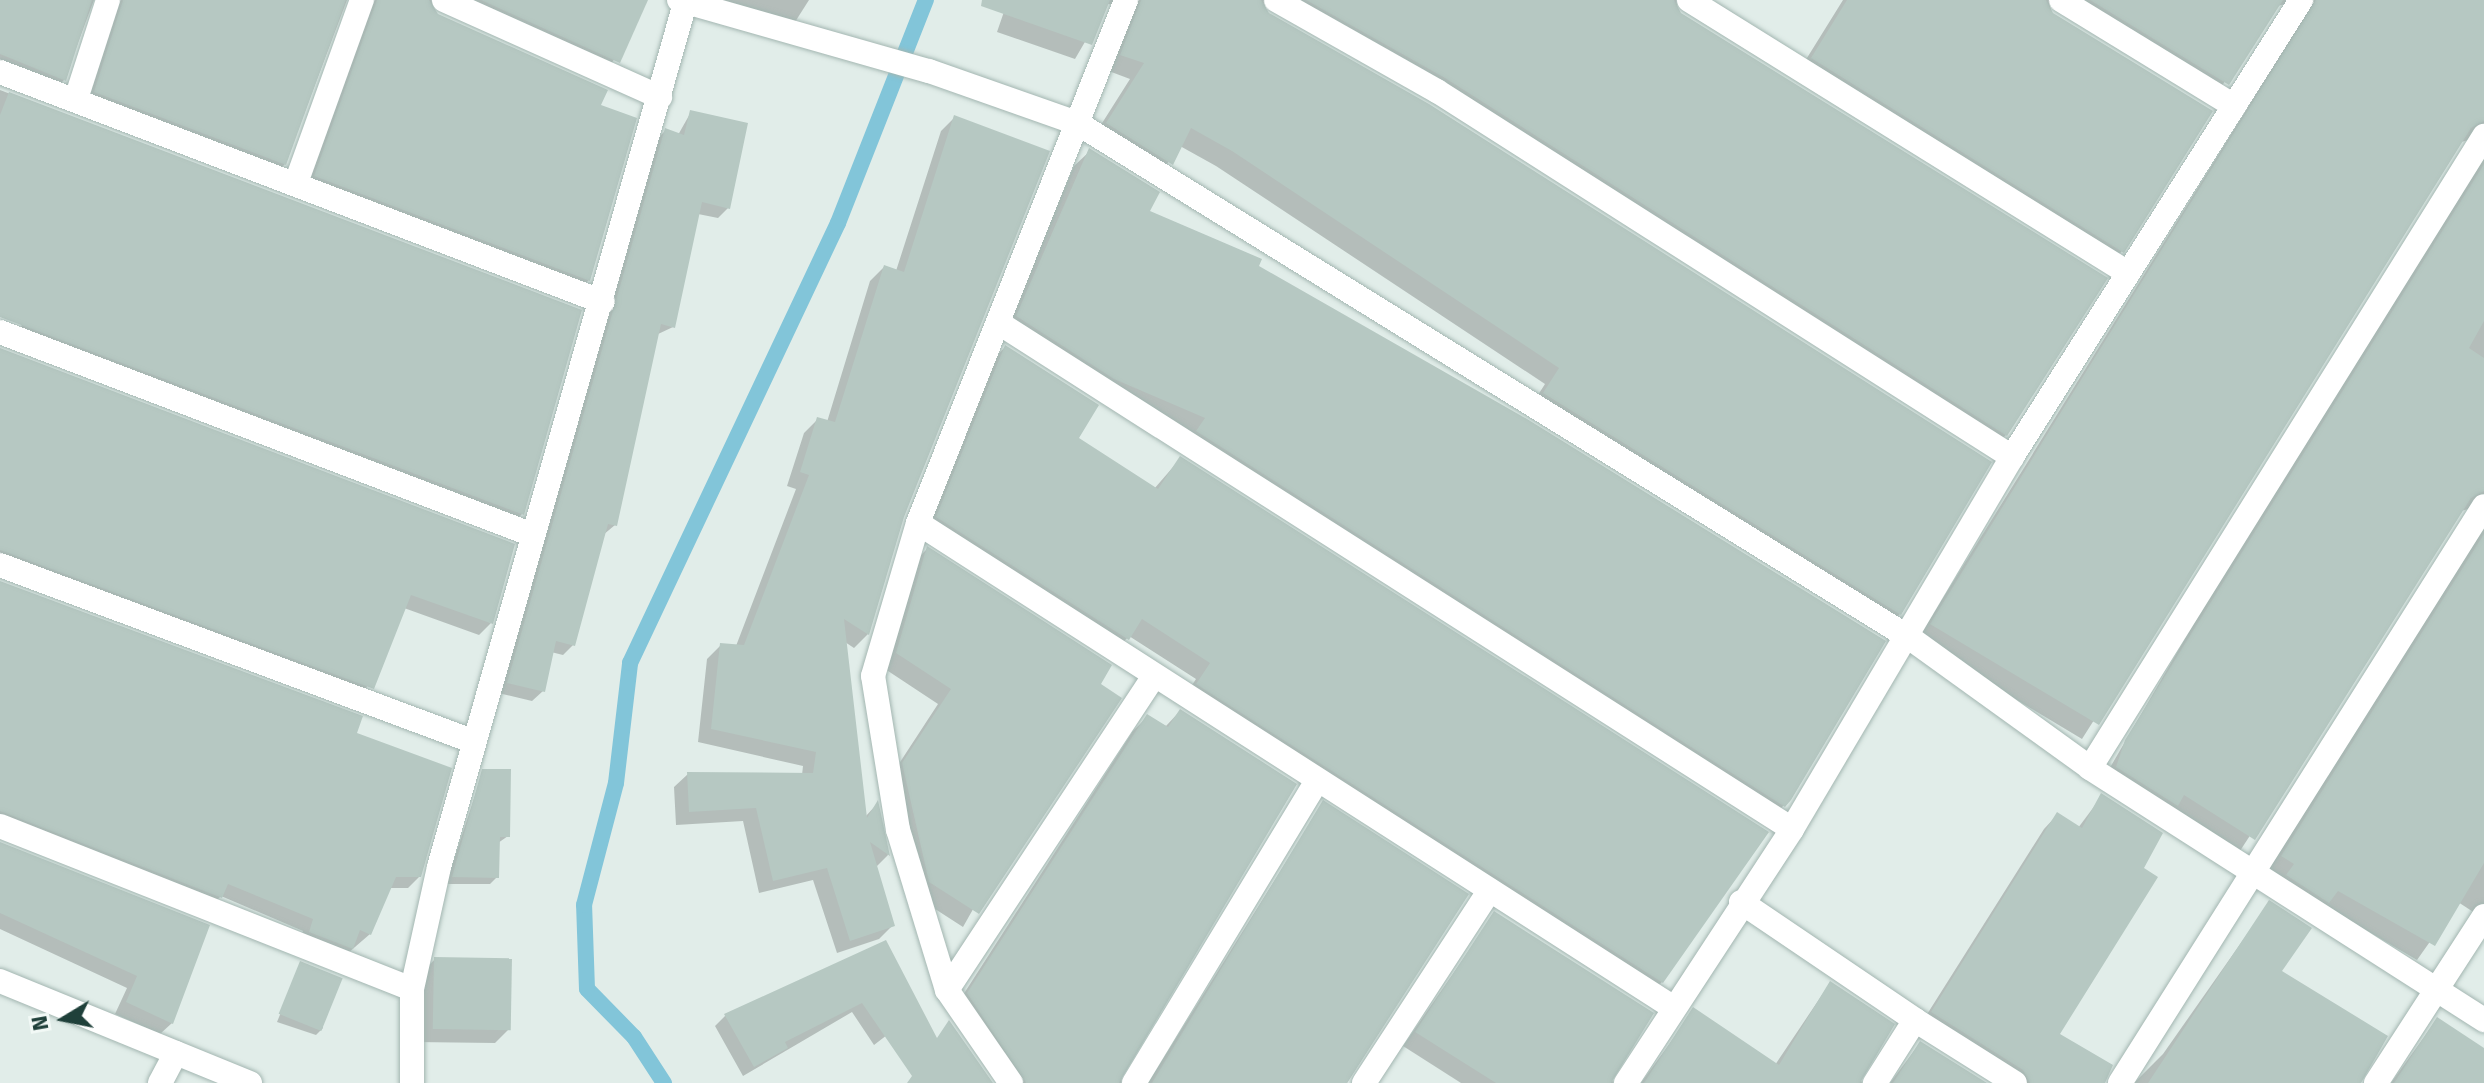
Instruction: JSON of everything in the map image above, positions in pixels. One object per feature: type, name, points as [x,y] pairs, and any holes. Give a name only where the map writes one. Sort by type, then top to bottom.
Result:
[{"type":"street","points":[[76,99],[108,0]]},
{"type":"street","points":[[296,183],[362,0]]},
{"type":"street","points":[[444,0],[660,97]]},
{"type":"street","points":[[1011,1083],[947,990],[898,830],[873,676],[918,523],[1002,325],[1126,0]]},
{"type":"street","points":[[1276,0],[1437,91],[2012,457]]},
{"type":"street","points":[[1689,0],[2128,273]]},
{"type":"street","points":[[2061,0],[2234,106]]},
{"type":"street","points":[[1626,1083],[1741,902],[1792,829],[1910,638],[2012,457],[2301,0]]},
{"type":"street","points":[[412,1083],[412,989],[472,741],[603,302],[660,97],[683,1],[929,71],[1077,123],[1910,638],[2090,768],[2484,1020]]},
{"type":"street","points":[[0,72],[603,302]]},
{"type":"street","points":[[2090,768],[2484,136]]},
{"type":"street","points":[[1002,325],[1792,829]]},
{"type":"street","points":[[0,332],[533,535]]},
{"type":"street","points":[[2120,1083],[2255,874],[2484,506]]},
{"type":"street","points":[[918,523],[1153,678],[1674,1008]]},
{"type":"street","points":[[0,565],[472,741]]},
{"type":"street","points":[[947,990],[1153,678]]},
{"type":"street","points":[[1134,1083],[1317,781]]},
{"type":"street","points":[[0,826],[412,989]]},
{"type":"street","points":[[1364,1083],[1490,890]]},
{"type":"street","points":[[1741,902],[1915,1020],[2015,1083]]},
{"type":"street","points":[[2376,1083],[2484,916]]},
{"type":"street","points":[[0,981],[250,1083]]},
{"type":"street","points":[[1875,1083],[1915,1020]]},
{"type":"street","points":[[160,1083],[176,1053]]},
{"type":"building","points":[[0,0],[92,0],[66,81],[0,54]]},
{"type":"building","points":[[123,0],[346,0],[286,165],[94,92]]},
{"type":"building","points":[[377,0],[429,0],[438,14],[608,90],[601,105],[637,118],[590,281],[314,176]]},
{"type":"building","points":[[481,0],[648,0],[620,63]]},
{"type":"building","points":[[982,0],[1110,0],[1092,45],[981,6]]},
{"type":"building","points":[[1141,0],[1261,0],[1269,13],[1429,104],[1992,462],[1901,615],[1543,393],[1559,368],[1232,151],[1191,128],[1173,165],[1106,123],[1144,63],[1120,55]]},
{"type":"building","points":[[1306,0],[1674,0],[1681,13],[2108,278],[2007,436],[1445,78]]},
{"type":"building","points":[[1847,0],[2046,0],[2053,13],[2213,111],[2124,253],[1811,58]]},
{"type":"building","points":[[2090,0],[2283,0],[2229,85]]},
{"type":"building","points":[[2316,0],[2484,0],[2484,121],[2471,128],[2099,725],[1930,624]]},
{"type":"building","points":[[9,92],[582,310],[524,515],[0,317],[0,115]]},
{"type":"building","points":[[690,110],[748,123],[730,209],[702,202],[675,328],[661,324],[617,526],[608,524],[575,646],[556,641],[545,692],[507,683],[665,128],[684,135]]},
{"type":"building","points":[[954,115],[1050,151],[904,517],[869,635],[844,619],[867,818],[878,800],[890,856],[870,842],[895,926],[850,941],[827,868],[773,881],[756,808],[689,812],[687,772],[813,773],[816,752],[711,729],[720,643],[744,645],[809,475],[800,472],[817,417],[835,422],[884,265],[904,272]]},
{"type":"building","points":[[1089,148],[1160,192],[1150,211],[1262,259],[1259,266],[1527,419],[1886,641],[1785,807],[1196,431],[1205,418],[1114,379],[1016,316]]},
{"type":"building","points":[[2484,164],[2484,321],[2469,348],[2484,358],[2484,491],[2471,498],[2255,840],[2184,795],[2178,806],[2116,767],[2125,740]]},
{"type":"building","points":[[1005,345],[1099,405],[1079,438],[1158,489],[1180,456],[1769,832],[1663,983],[1196,684],[1210,663],[1142,619],[1129,640],[936,517]]},
{"type":"building","points":[[0,348],[515,544],[493,624],[411,595],[374,689],[0,550]]},
{"type":"building","points":[[2484,534],[2484,863],[2435,946],[2338,891],[2329,903],[2286,875],[2294,864],[2281,856]]},
{"type":"building","points":[[927,546],[1112,665],[1101,684],[1122,698],[979,914],[929,882],[902,763],[951,689],[896,653]]},
{"type":"building","points":[[0,581],[363,716],[357,733],[452,768],[421,877],[396,877],[371,935],[360,930],[353,949],[309,932],[313,919],[228,884],[222,898],[0,811]]},
{"type":"building","points":[[1180,709],[1297,784],[1119,1083],[1026,1083],[967,993],[1147,714],[1168,727]]},
{"type":"building","points":[[482,769],[511,769],[510,837],[500,837],[499,878],[452,877]]},
{"type":"building","points":[[2101,793],[2163,833],[2144,868],[2158,877],[2060,1034],[2113,1065],[2105,1083],[2030,1083],[2023,1070],[1931,1012],[2057,812],[2082,828]]},
{"type":"building","points":[[1323,800],[1469,894],[1347,1083],[1152,1083]]},
{"type":"building","points":[[0,842],[210,925],[173,1024],[126,1002],[137,976],[0,913]]},
{"type":"building","points":[[2269,900],[2312,928],[2282,971],[2388,1036],[2361,1083],[2148,1083]]},
{"type":"building","points":[[1494,911],[1654,1013],[1611,1083],[1496,1083],[1415,1032]]},
{"type":"building","points":[[886,940],[937,1038],[949,1020],[993,1083],[907,1083],[912,1076],[862,1003],[785,1042],[788,1048],[754,1067],[724,1014]]},
{"type":"building","points":[[434,957],[512,958],[511,1030],[433,1029]]},
{"type":"building","points":[[300,961],[343,978],[321,1031],[279,1014]]},
{"type":"building","points":[[1830,981],[1895,1024],[1860,1083],[1644,1083],[1693,1007],[1779,1065]]},
{"type":"building","points":[[2437,1017],[2484,1048],[2484,1083],[2394,1083]]},
{"type":"building","points":[[1920,1041],[1987,1083],[1893,1083]]},
{"type":"waterway","points":[[664,1083],[634,1037],[587,989],[584,905],[616,783],[630,663],[838,223],[926,0]]}]
